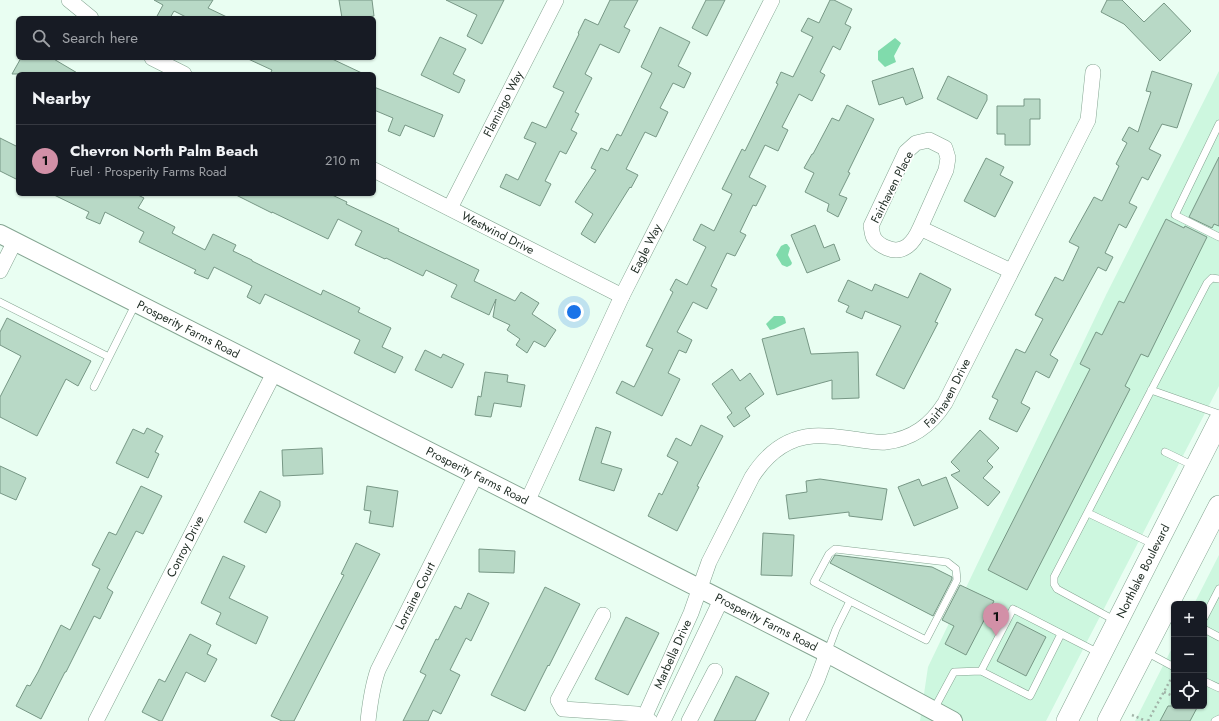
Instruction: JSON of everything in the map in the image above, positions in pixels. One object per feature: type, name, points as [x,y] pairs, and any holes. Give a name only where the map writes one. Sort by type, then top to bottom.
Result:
[{"type":"main road","name":"Northlake Boulevard","points":[[1067,721],[1219,421]]},
{"type":"main road","points":[[1108,721],[1167,612],[1219,506]]},
{"type":"street","points":[[69,0],[89,16]]},
{"type":"street","name":"Flamingo Way","points":[[450,208],[556,0]]},
{"type":"street","name":"Eagle Way","points":[[527,502],[622,296],[772,0]]},
{"type":"street","points":[[156,60],[180,72]]},
{"type":"street","name":"Fairhaven Drive","points":[[700,589],[709,562],[752,477],[768,456],[787,443],[799,438],[812,436],[884,442],[897,440],[920,430],[938,413],[945,403],[1088,120],[1093,72]]},
{"type":"street","name":"Fairhaven Place","points":[[929,140],[945,148],[948,158],[946,170],[920,228],[915,239],[904,249],[893,251],[882,247],[874,238],[871,226],[906,152],[916,143],[929,140]]},
{"type":"street","name":"Westwind Drive","points":[[376,171],[622,296]]},
{"type":"street","points":[[920,228],[1012,271]]},
{"type":"street","points":[[0,271],[8,237]]},
{"type":"street","name":"Prosperity Farms Road","points":[[8,237],[827,654],[943,717]]},
{"type":"street","name":"Conroy Drive","points":[[96,721],[274,373]]},
{"type":"street","name":"Lorraine Court","points":[[368,721],[371,697],[378,670],[476,475]]},
{"type":"street","name":"Marbella Drive","points":[[603,615],[558,700],[563,709],[593,716],[637,714],[647,720],[700,589]]},
{"type":"street","name":"Marbella Drive","points":[[664,721],[721,600]]},
{"type":"street","points":[[797,721],[818,680],[827,654]]},
{"type":"street","points":[[688,721],[715,671]]},
{"type":"lane","points":[[1219,124],[1175,215],[1219,237]]},
{"type":"lane","points":[[1118,622],[1057,589],[1054,584],[1054,577],[1207,283],[1216,278]]},
{"type":"lane","points":[[0,302],[109,357]]},
{"type":"lane","points":[[94,387],[136,303]]},
{"type":"lane","points":[[1151,390],[1219,414]]},
{"type":"lane","points":[[1166,452],[1196,468]]},
{"type":"lane","points":[[1088,513],[1156,545]]},
{"type":"lane","points":[[835,549],[947,562],[956,569],[957,580],[926,640],[850,601],[814,582],[829,554],[835,549]]},
{"type":"lane","points":[[1207,612],[1219,589]]},
{"type":"lane","points":[[827,654],[836,629],[850,601]]},
{"type":"lane","points":[[981,671],[1013,609],[1101,654]]},
{"type":"lane","points":[[1207,631],[1219,637]]},
{"type":"lane","points":[[943,717],[954,672],[981,671],[1030,696],[1061,634]]},
{"type":"lane","points":[[1144,652],[1171,666]]},
{"type":"lane","points":[[1207,682],[1219,688]]},
{"type":"lane","points":[[1215,721],[1219,719]]},
{"type":"path","points":[[1132,715],[1147,721],[1171,679]]},
{"type":"path","points":[[1164,692],[1171,695]]},
{"type":"shaded area","points":[[895,38],[901,43],[894,56],[896,62],[885,67],[878,60],[878,51]]},
{"type":"shaded area","points":[[1219,71],[1219,386],[1046,721],[920,721],[928,667],[1106,295]]},
{"type":"shaded area","points":[[787,244],[790,248],[788,255],[792,263],[787,267],[782,265],[776,255],[781,246]]},
{"type":"shaded area","points":[[774,316],[783,316],[786,323],[770,330],[766,324]]},
{"type":"shaded area","points":[[1219,555],[1219,721],[1135,721],[1171,650],[1171,709],[1207,709],[1207,601],[1196,601]]},
{"type":"building","points":[[154,0],[213,0],[208,8],[225,16],[184,16],[174,11],[171,16],[157,16],[163,5]]},
{"type":"building","points":[[339,0],[372,0],[374,16],[342,16]]},
{"type":"building","points":[[446,0],[504,0],[482,44],[467,36],[477,15]]},
{"type":"building","points":[[610,0],[638,0],[624,27],[630,30],[619,53],[600,44],[585,74],[592,78],[575,112],[579,114],[571,130],[577,133],[566,154],[560,151],[545,181],[551,184],[540,206],[500,187],[506,174],[518,180],[536,143],[524,138],[532,122],[546,128],[564,92],[553,87],[585,19],[598,25]]},
{"type":"building","points":[[706,0],[725,0],[707,36],[692,28]]},
{"type":"building","points":[[830,0],[834,0],[852,9],[845,24],[851,27],[840,50],[833,46],[820,72],[825,75],[812,101],[799,94],[782,127],[788,130],[778,151],[765,145],[749,177],[766,186],[756,206],[753,205],[740,232],[746,235],[735,256],[727,253],[711,286],[717,289],[707,309],[693,302],[677,332],[692,340],[686,353],[679,350],[668,373],[680,379],[662,416],[616,393],[622,381],[634,387],[653,349],[646,346],[673,292],[670,290],[676,279],[687,285],[706,247],[693,240],[701,224],[714,231],[732,194],[722,189],[742,149],[745,151],[778,84],[776,83],[781,72],[793,77],[813,37],[801,31],[808,18],[819,23]]},
{"type":"building","points":[[1107,0],[1122,0],[1144,22],[1164,3],[1191,31],[1160,61],[1124,24],[1101,12]]},
{"type":"building","points":[[660,27],[690,42],[678,66],[691,73],[684,88],[673,83],[660,108],[668,112],[656,137],[645,132],[626,169],[638,175],[595,243],[581,234],[593,214],[575,202],[596,170],[591,168],[601,148],[608,151],[617,134],[621,136],[652,73],[641,67]]},
{"type":"building","points":[[440,37],[466,49],[453,74],[465,80],[459,93],[421,75]]},
{"type":"building","points":[[20,60],[55,60],[76,72],[16,72],[16,74],[12,74]]},
{"type":"building","points":[[250,60],[334,60],[360,72],[271,72],[272,70]]},
{"type":"building","points":[[913,68],[923,98],[906,105],[903,97],[879,105],[872,81]]},
{"type":"building","points":[[1152,71],[1192,84],[1177,128],[1162,124],[1149,149],[1161,155],[1148,180],[1142,177],[1129,203],[1137,207],[1126,228],[1119,224],[1105,253],[1113,257],[1106,271],[1098,267],[1050,355],[1058,360],[1049,378],[1036,371],[1021,403],[1030,408],[1017,432],[989,419],[998,400],[992,397],[1016,349],[1025,353],[1043,319],[1035,315],[1055,277],[1063,281],[1079,247],[1069,242],[1094,197],[1102,201],[1119,166],[1116,164],[1127,143],[1122,140],[1129,127],[1138,132],[1151,92],[1146,91]]},
{"type":"building","points":[[948,76],[987,95],[987,100],[977,119],[937,99]]},
{"type":"building","points":[[376,88],[443,115],[434,137],[405,125],[400,136],[388,131],[393,118],[376,111]]},
{"type":"building","points":[[1024,99],[1040,99],[1040,119],[1030,119],[1030,145],[1005,145],[1005,134],[997,134],[997,106],[1024,106]]},
{"type":"building","points":[[847,105],[874,119],[848,172],[850,173],[839,195],[847,198],[838,217],[827,211],[829,204],[805,192],[814,173],[804,168],[832,118],[839,121]]},
{"type":"building","points":[[0,138],[16,146],[16,179],[0,171]]},
{"type":"building","points":[[1219,157],[1219,226],[1214,224],[1212,228],[1189,217]]},
{"type":"building","points":[[986,158],[1004,167],[1000,175],[1013,182],[995,217],[964,201]]},
{"type":"building","points":[[56,196],[140,196],[144,198],[138,208],[175,227],[172,233],[205,250],[213,234],[236,245],[233,251],[252,261],[321,295],[323,290],[360,308],[358,312],[391,328],[382,347],[403,357],[395,373],[354,353],[360,340],[265,294],[260,304],[247,297],[252,286],[214,267],[208,279],[194,273],[196,270],[139,242],[144,232],[105,212],[100,224],[86,218],[89,212]]},
{"type":"building","points":[[238,196],[334,196],[347,202],[346,204],[399,229],[398,231],[479,270],[474,281],[515,301],[521,292],[539,303],[532,314],[556,330],[545,347],[534,341],[527,353],[516,345],[520,339],[507,330],[510,325],[493,317],[496,299],[489,315],[451,297],[457,285],[426,270],[423,276],[355,245],[362,231],[338,219],[328,239]]},
{"type":"building","points":[[1166,219],[1184,228],[1185,226],[1207,237],[1148,357],[1141,354],[1125,386],[1130,389],[1027,590],[988,570],[1090,369],[1080,364],[1096,332],[1102,335],[1119,301],[1124,303]]},
{"type":"building","points":[[815,225],[824,248],[834,244],[840,260],[807,273],[791,235]]},
{"type":"building","points":[[920,273],[951,289],[935,322],[938,323],[904,389],[876,375],[901,326],[865,311],[862,319],[846,312],[849,306],[838,301],[848,280],[872,291],[875,284],[908,298]]},
{"type":"building","points":[[7,318],[91,361],[78,386],[66,379],[37,436],[0,417],[0,397],[21,356],[0,345],[0,332]]},
{"type":"building","points":[[804,328],[811,354],[858,352],[859,398],[832,399],[832,380],[777,395],[762,339]]},
{"type":"building","points":[[425,350],[441,358],[443,354],[464,364],[452,388],[415,370]]},
{"type":"building","points":[[732,369],[740,381],[750,373],[764,394],[745,408],[750,416],[734,427],[727,417],[732,413],[712,384]]},
{"type":"building","points":[[485,372],[508,375],[507,382],[525,385],[521,407],[494,403],[491,417],[475,415],[478,396],[481,397]]},
{"type":"building","points":[[701,425],[723,436],[697,486],[699,487],[677,531],[648,516],[659,493],[662,495],[678,462],[667,456],[676,438],[691,446]]},
{"type":"building","points":[[596,427],[611,432],[601,463],[622,469],[614,491],[579,480]]},
{"type":"building","points":[[147,428],[163,436],[155,452],[159,454],[148,478],[116,463],[133,429],[144,434]]},
{"type":"building","points":[[980,430],[999,448],[987,461],[993,467],[983,478],[1000,492],[988,506],[951,475],[960,471],[951,462]]},
{"type":"building","points":[[322,448],[323,474],[283,476],[282,450]]},
{"type":"building","points":[[0,466],[26,478],[16,500],[0,493]]},
{"type":"building","points":[[946,477],[958,508],[914,526],[898,487],[919,479],[922,486]]},
{"type":"building","points":[[820,479],[887,489],[882,520],[849,516],[849,512],[789,519],[786,495],[807,492],[806,481]]},
{"type":"building","points":[[141,486],[162,496],[143,534],[136,531],[107,588],[113,592],[100,619],[94,616],[41,719],[16,706],[27,685],[30,686],[38,672],[61,625],[70,630],[100,569],[92,565],[109,532],[116,535]]},
{"type":"building","points":[[367,486],[398,491],[393,527],[369,523],[371,511],[364,510]]},
{"type":"building","points":[[260,491],[280,501],[280,506],[266,533],[244,522]]},
{"type":"building","points":[[763,533],[794,535],[792,576],[761,575]]},
{"type":"building","points":[[356,543],[380,554],[294,721],[282,721],[271,716],[344,575],[341,574]]},
{"type":"building","points":[[479,549],[515,551],[514,573],[479,572]]},
{"type":"building","points":[[835,555],[932,567],[952,577],[952,579],[933,616],[830,563]]},
{"type":"building","points":[[223,556],[245,566],[229,598],[268,617],[256,644],[216,624],[221,613],[201,603]]},
{"type":"building","points":[[960,585],[994,601],[966,655],[945,644],[954,626],[942,620]]},
{"type":"building","points":[[545,587],[580,604],[525,711],[491,695]]},
{"type":"building","points":[[468,593],[489,603],[471,641],[466,638],[450,670],[460,675],[441,714],[433,710],[428,721],[403,721],[426,675],[420,672],[436,639],[438,640],[455,606],[461,609]]},
{"type":"building","points":[[626,617],[659,633],[628,695],[595,679]]},
{"type":"building","points":[[1017,622],[1046,637],[1026,676],[997,661]]},
{"type":"building","points":[[190,634],[211,645],[207,654],[217,659],[205,682],[186,672],[162,721],[160,721],[142,712],[159,679],[165,682]]},
{"type":"building","points":[[736,676],[769,693],[755,721],[714,721]]},
{"type":"building","points":[[1168,706],[1171,706],[1171,709],[1196,709],[1190,721],[1160,721]]},
{"type":"place","name":"Chevron North Palm Beach","points":[[996,636]]}]
